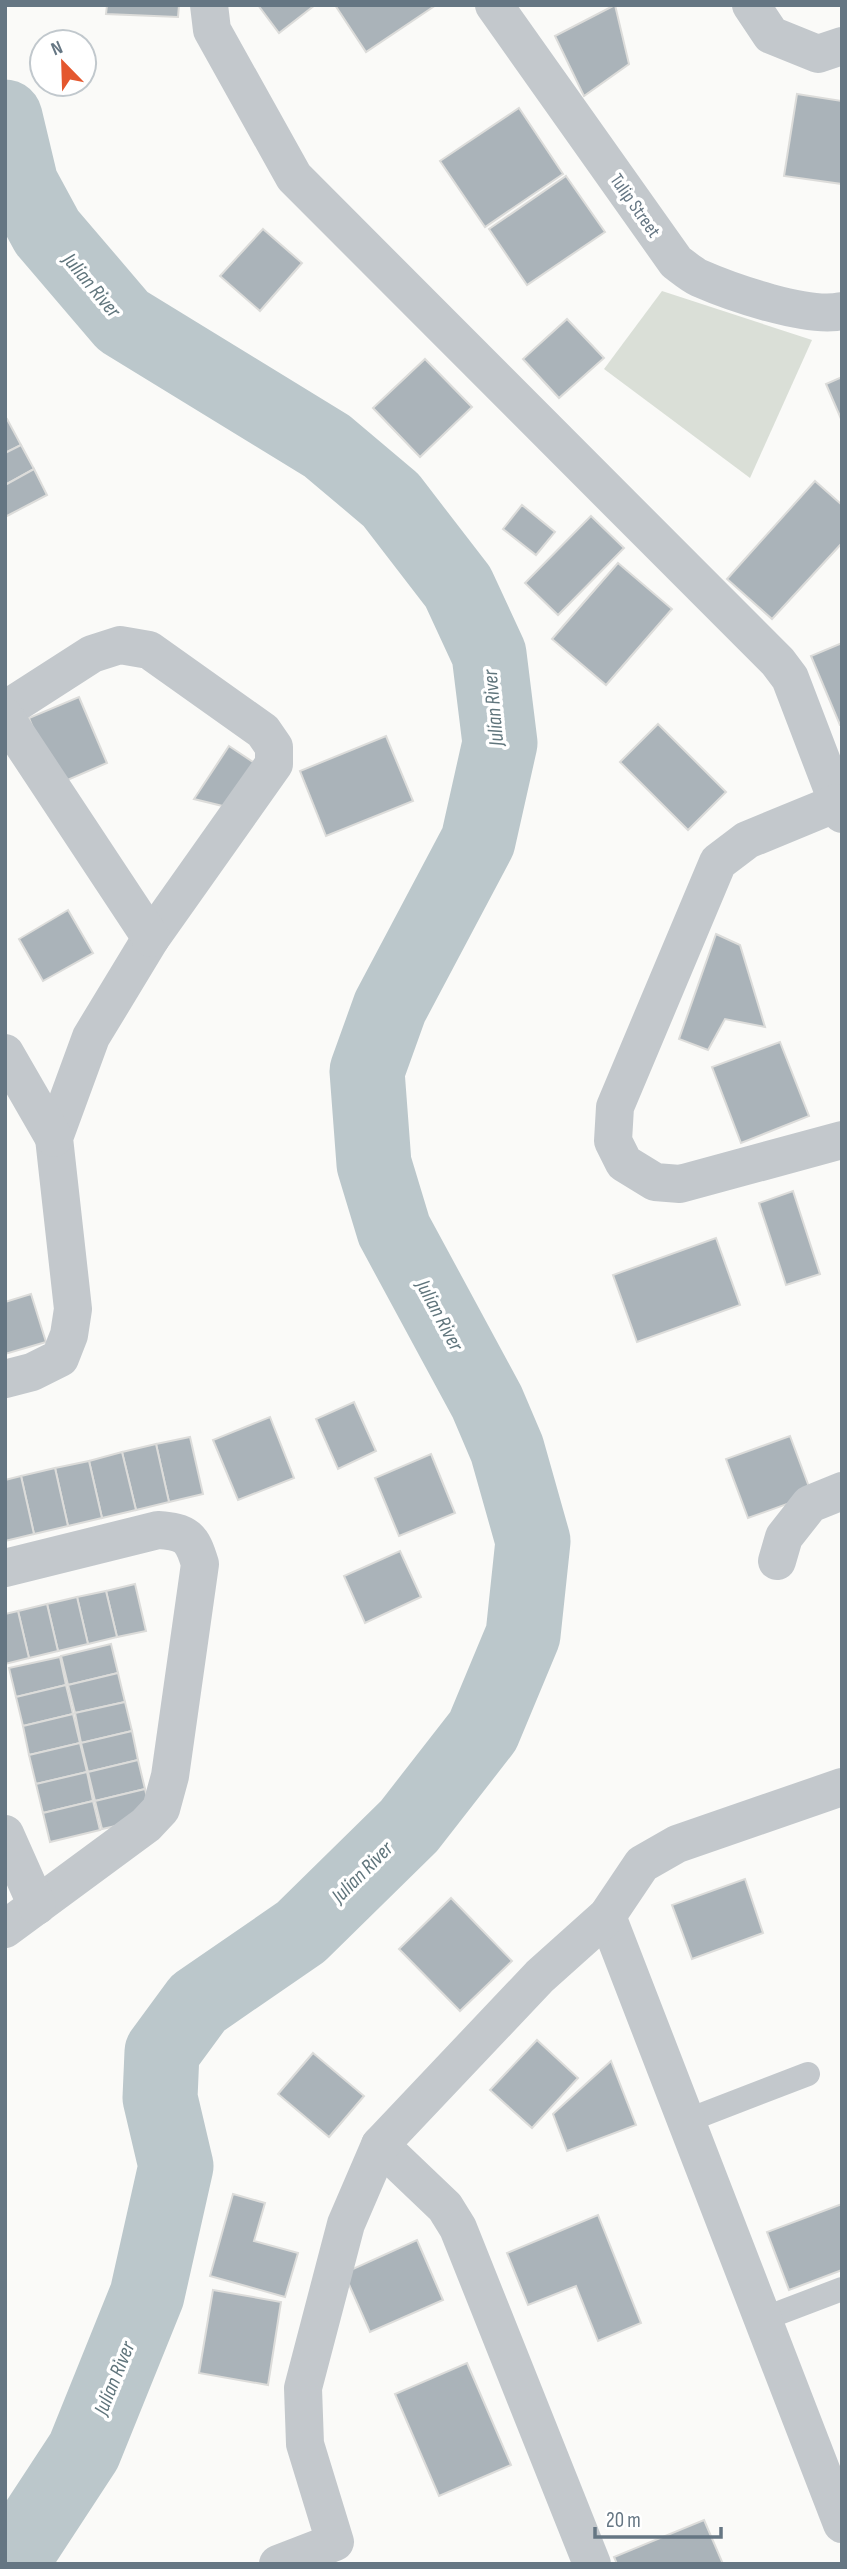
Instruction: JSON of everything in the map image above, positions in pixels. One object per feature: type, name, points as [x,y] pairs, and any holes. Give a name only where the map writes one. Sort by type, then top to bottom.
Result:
[{"type":"street","points":[[209,5],[212,30],[294,177],[778,662],[790,678],[840,808],[747,841],[718,862],[615,1107],[613,1141],[624,1163],[655,1182],[680,1184],[842,1140]]},
{"type":"street","name":"Tulip Street","points":[[494,5],[676,262],[697,277],[793,310],[833,313],[842,311]]},
{"type":"street","points":[[751,5],[771,35],[818,54],[842,46]]},
{"type":"street","points":[[5,710],[92,654],[120,645],[149,650],[263,731],[274,747],[274,764],[151,938],[91,1037],[54,1138]]},
{"type":"street","points":[[5,717],[151,938]]},
{"type":"street","points":[[5,1053],[54,1138],[72,1309],[69,1335],[60,1358],[32,1372],[5,1379]]},
{"type":"street","points":[[777,1561],[784,1536],[810,1504],[842,1491]]},
{"type":"street","points":[[5,1568],[158,1530],[178,1532],[194,1542],[200,1564],[170,1776],[161,1810],[146,1825],[5,1929]]},
{"type":"street","points":[[278,2564],[339,2553],[305,2444],[303,2388],[346,2224],[380,2145],[540,1976],[607,1916],[642,1864],[677,1843],[842,1787]]},
{"type":"street","points":[[5,1834],[37,1906]]},
{"type":"street","points":[[607,1916],[840,2514]]},
{"type":"street","points":[[380,2145],[445,2207],[458,2228],[592,2564]]},
{"type":"lane","points":[[686,2121],[808,2074]]},
{"type":"lane","points":[[763,2319],[842,2288]]},
{"type":"shaded area","points":[[662,291],[812,340],[750,478],[604,369]]},
{"type":"building","points":[[107,5],[179,5],[178,17],[106,14]]},
{"type":"building","points":[[258,5],[315,5],[279,33]]},
{"type":"building","points":[[335,5],[436,5],[366,52]]},
{"type":"building","points":[[615,5],[629,64],[584,96],[555,36]]},
{"type":"building","points":[[797,94],[842,101],[842,184],[784,176]]},
{"type":"building","points":[[519,108],[563,174],[485,227],[440,161]]},
{"type":"building","points":[[566,176],[605,232],[527,285],[489,229]]},
{"type":"building","points":[[263,229],[302,263],[260,311],[220,276]]},
{"type":"building","points":[[567,319],[604,358],[559,398],[523,359]]},
{"type":"building","points":[[425,359],[472,407],[420,457],[373,408]]},
{"type":"building","points":[[842,377],[842,421],[826,384]]},
{"type":"building","points":[[7,419],[21,445],[5,453],[5,420]]},
{"type":"building","points":[[21,445],[34,469],[5,485],[5,453]]},
{"type":"building","points":[[34,469],[47,495],[5,517],[5,485]]},
{"type":"building","points":[[815,481],[842,505],[842,543],[772,619],[727,579]]},
{"type":"building","points":[[522,505],[555,532],[536,555],[503,529]]},
{"type":"building","points":[[591,516],[624,548],[558,615],[525,583]]},
{"type":"building","points":[[618,563],[672,609],[606,685],[552,639]]},
{"type":"building","points":[[842,643],[842,725],[840,725],[811,656]]},
{"type":"building","points":[[79,697],[107,763],[56,785],[29,718]]},
{"type":"building","points":[[658,724],[726,792],[688,830],[620,762]]},
{"type":"building","points":[[386,736],[413,801],[326,836],[300,771]]},
{"type":"building","points":[[229,746],[259,766],[231,808],[194,799]]},
{"type":"building","points":[[68,910],[93,953],[43,981],[19,939]]},
{"type":"building","points":[[716,934],[740,945],[765,1027],[725,1019],[708,1050],[679,1039]]},
{"type":"building","points":[[780,1042],[809,1116],[741,1143],[712,1067]]},
{"type":"building","points":[[793,1191],[820,1274],[786,1285],[759,1203]]},
{"type":"building","points":[[716,1238],[740,1305],[637,1342],[613,1275]]},
{"type":"building","points":[[31,1294],[46,1342],[5,1354],[5,1302]]},
{"type":"building","points":[[354,1402],[376,1451],[338,1469],[316,1419]]},
{"type":"building","points":[[270,1417],[294,1478],[238,1500],[213,1440]]},
{"type":"building","points":[[790,1436],[812,1495],[748,1518],[726,1459]]},
{"type":"building","points":[[190,1437],[203,1494],[169,1502],[156,1444]]},
{"type":"building","points":[[156,1444],[169,1502],[136,1510],[122,1452]]},
{"type":"building","points":[[122,1452],[136,1510],[102,1518],[89,1461]]},
{"type":"building","points":[[431,1454],[455,1513],[399,1536],[375,1478]]},
{"type":"building","points":[[89,1461],[102,1518],[68,1526],[55,1468]]},
{"type":"building","points":[[55,1468],[68,1526],[34,1534],[21,1476]]},
{"type":"building","points":[[21,1476],[34,1534],[5,1541],[5,1480]]},
{"type":"building","points":[[400,1551],[421,1597],[365,1623],[344,1576]]},
{"type":"building","points":[[135,1584],[146,1631],[117,1637],[106,1591]]},
{"type":"building","points":[[106,1591],[117,1637],[88,1644],[77,1597]]},
{"type":"building","points":[[77,1597],[88,1644],[58,1651],[47,1604]]},
{"type":"building","points":[[47,1604],[58,1651],[29,1658],[18,1611]]},
{"type":"building","points":[[18,1611],[29,1658],[5,1664],[5,1614]]},
{"type":"building","points":[[111,1644],[118,1673],[68,1685],[61,1656]]},
{"type":"building","points":[[60,1657],[66,1685],[16,1697],[9,1668]]},
{"type":"building","points":[[118,1673],[125,1702],[75,1713],[68,1685]]},
{"type":"building","points":[[66,1685],[73,1714],[23,1726],[16,1697]]},
{"type":"building","points":[[125,1702],[132,1731],[81,1743],[75,1713]]},
{"type":"building","points":[[73,1714],[80,1743],[29,1755],[23,1726]]},
{"type":"building","points":[[132,1731],[138,1760],[88,1772],[81,1743]]},
{"type":"building","points":[[80,1743],[87,1772],[36,1784],[29,1755]]},
{"type":"building","points":[[138,1760],[145,1789],[95,1801],[88,1772]]},
{"type":"building","points":[[87,1772],[93,1801],[43,1813],[36,1784]]},
{"type":"building","points":[[145,1789],[152,1818],[102,1829],[95,1801]]},
{"type":"building","points":[[93,1801],[100,1830],[50,1842],[43,1813]]},
{"type":"building","points":[[745,1879],[763,1933],[692,1959],[672,1905]]},
{"type":"building","points":[[451,1898],[512,1961],[460,2011],[399,1949]]},
{"type":"building","points":[[537,2040],[578,2078],[532,2128],[490,2090]]},
{"type":"building","points":[[313,2053],[364,2096],[329,2137],[278,2094]]},
{"type":"building","points":[[611,2061],[636,2125],[567,2151],[553,2114]]},
{"type":"building","points":[[233,2194],[265,2203],[254,2241],[298,2253],[285,2297],[210,2276]]},
{"type":"building","points":[[842,2204],[842,2270],[789,2290],[767,2232]]},
{"type":"building","points":[[598,2215],[641,2323],[598,2341],[576,2286],[528,2305],[507,2253]]},
{"type":"building","points":[[417,2240],[443,2300],[370,2332],[344,2273]]},
{"type":"building","points":[[213,2290],[281,2302],[268,2385],[199,2373]]},
{"type":"building","points":[[467,2363],[511,2465],[439,2496],[395,2394]]},
{"type":"building","points":[[704,2520],[723,2564],[617,2564],[614,2557]]},
{"type":"waterway","name":"Julian River","points":[[5,117],[21,184],[47,232],[123,321],[327,446],[391,500],[458,587],[489,654],[500,743],[478,841],[390,1007],[367,1071],[374,1164],[394,1230],[487,1402],[507,1449],[533,1541],[523,1635],[483,1731],[409,1826],[301,1932],[198,2003],[162,2052],[160,2098],[176,2166],[147,2295],[84,2451],[10,2564]]}]
